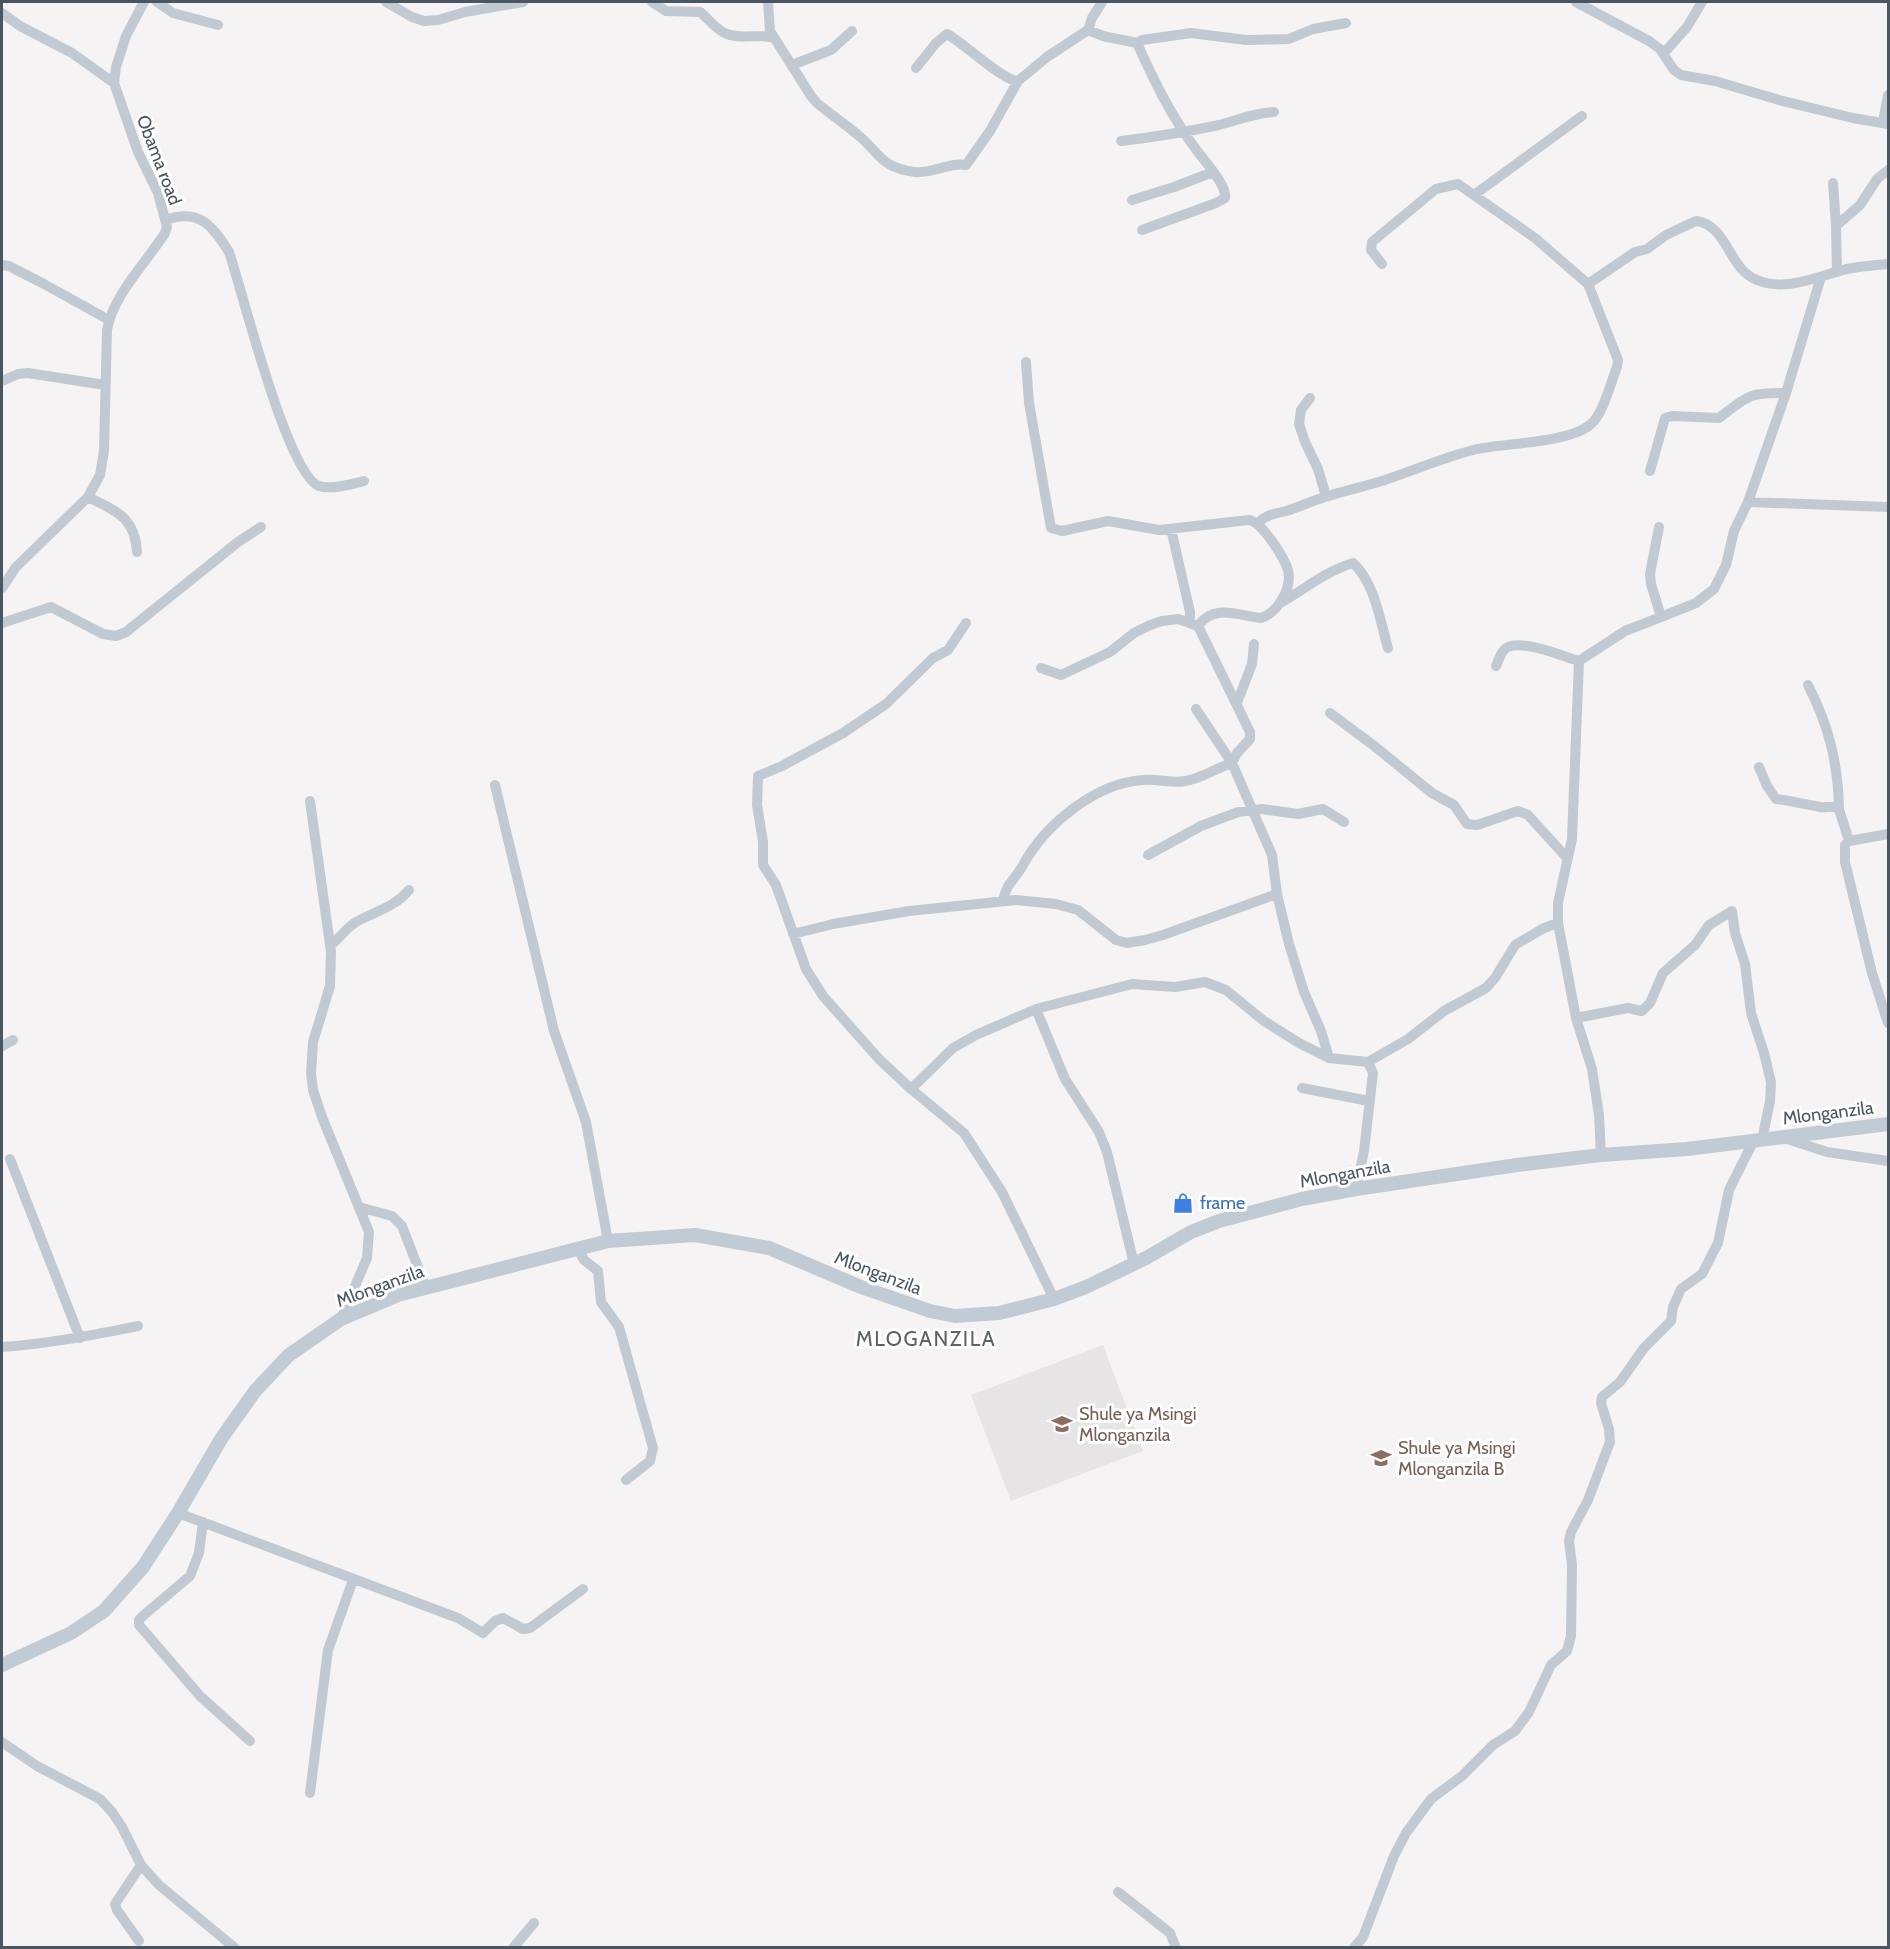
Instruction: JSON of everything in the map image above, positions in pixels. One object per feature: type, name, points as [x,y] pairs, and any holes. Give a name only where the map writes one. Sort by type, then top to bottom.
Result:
[{"type":"street","points":[[2,13],[20,26],[72,53],[114,84],[116,67],[126,36],[144,2]]},
{"type":"street","points":[[157,2],[173,13],[218,25]]},
{"type":"street","points":[[386,2],[424,21],[438,20],[494,4],[523,2]]},
{"type":"street","points":[[652,2],[666,11],[700,12],[720,31],[729,35],[750,37],[763,34],[774,38]]},
{"type":"street","points":[[768,2],[768,19],[774,38],[817,103],[860,136],[885,163],[899,170],[926,173],[946,167],[966,165],[990,131],[1018,81],[1047,57],[1088,30],[1102,2]]},
{"type":"street","points":[[1576,2],[1649,40],[1664,53],[1674,70],[1681,75],[1715,81],[1853,118],[1886,123],[1888,95]]},
{"type":"street","points":[[1664,53],[1687,27],[1702,2]]},
{"type":"street","points":[[1088,30],[1112,39],[1137,43],[1163,36],[1191,33],[1246,40],[1289,39],[1313,29],[1346,23]]},
{"type":"street","points":[[792,65],[831,50],[852,31]]},
{"type":"street","points":[[916,68],[936,42],[947,34],[1005,78],[1018,81]]},
{"type":"street","points":[[1137,43],[1157,86],[1183,132],[1224,188],[1224,198],[1142,230]]},
{"type":"street","name":"Obama road","points":[[2,588],[16,567],[88,497],[100,475],[110,313],[167,227],[158,193],[138,152],[114,84]]},
{"type":"street","points":[[1121,141],[1222,124],[1256,112],[1274,112]]},
{"type":"street","points":[[1474,195],[1582,116]]},
{"type":"street","points":[[1836,226],[1866,199],[1877,179],[1888,170]]},
{"type":"street","points":[[1132,200],[1213,172]]},
{"type":"street","points":[[1833,183],[1837,272]]},
{"type":"street","points":[[1258,523],[1265,516],[1369,485],[1466,452],[1560,437],[1582,430],[1592,424],[1600,410],[1618,363],[1618,357],[1607,335],[1588,284],[1536,237],[1458,184],[1436,189],[1372,242],[1371,250],[1382,264]]},
{"type":"street","points":[[165,220],[187,216],[200,218],[216,230],[229,252],[272,398],[290,442],[312,481],[319,486],[327,487],[364,482]]},
{"type":"street","points":[[1588,284],[1635,252],[1647,249],[1666,235],[1696,221],[1708,224],[1714,229],[1734,259],[1746,273],[1756,280],[1781,285],[1837,272],[1888,264]]},
{"type":"street","points":[[2,265],[9,266],[109,320]]},
{"type":"street","points":[[1496,666],[1502,652],[1508,647],[1519,645],[1579,661],[1625,632],[1696,603],[1714,589],[1726,565],[1734,531],[1748,502],[1786,393],[1821,277]]},
{"type":"street","points":[[1026,362],[1029,403],[1051,528],[1062,531],[1108,521],[1159,530],[1254,521],[1258,523],[1287,567],[1286,592],[1265,617],[1256,618],[1228,612],[1209,615],[1194,624],[1178,620],[1162,621],[1134,633],[1110,652],[1062,675],[1041,668]]},
{"type":"street","points":[[2,381],[18,374],[28,373],[105,385]]},
{"type":"street","points":[[1650,471],[1665,418],[1672,416],[1719,418],[1751,395],[1786,393]]},
{"type":"street","points":[[1310,398],[1301,410],[1299,424],[1318,469],[1326,496]]},
{"type":"street","points":[[88,497],[114,510],[125,519],[136,538],[137,552]]},
{"type":"street","points":[[1748,502],[1888,507]]},
{"type":"street","points":[[1659,526],[1650,574],[1661,617]]},
{"type":"street","points":[[2,623],[51,607],[104,634],[116,636],[126,632],[238,542],[261,527]]},
{"type":"street","points":[[1003,901],[1008,884],[1021,869],[1033,847],[1070,811],[1090,797],[1143,779],[1181,782],[1189,780],[1232,764],[1237,753],[1248,743],[1251,736],[1237,703],[1194,624],[1171,529]]},
{"type":"street","points":[[1279,603],[1296,594],[1306,585],[1353,563],[1360,570],[1370,589],[1388,648]]},
{"type":"street","points":[[966,622],[948,650],[933,658],[886,704],[843,733],[782,766],[758,776],[763,865],[776,885],[806,969],[823,996],[879,1059],[964,1133],[1002,1192],[1054,1299]]},
{"type":"street","points":[[1237,703],[1252,664],[1254,644]]},
{"type":"street","points":[[1579,661],[1572,839],[1558,903],[1558,923],[1576,1018],[1592,1069],[1599,1115],[1601,1155]]},
{"type":"street","points":[[1808,685],[1820,707],[1831,744],[1839,777],[1839,809],[1849,841]]},
{"type":"street","points":[[1197,709],[1232,764],[1272,855],[1277,894],[1304,992],[1321,1031],[1329,1058]]},
{"type":"street","points":[[1330,713],[1432,793],[1454,805],[1467,824],[1477,825],[1518,811],[1528,815],[1567,858]]},
{"type":"street","points":[[1759,767],[1767,786],[1776,799],[1819,807],[1836,806],[1839,809]]},
{"type":"street","points":[[495,785],[554,1031],[586,1122],[608,1241]]},
{"type":"street","points":[[310,801],[331,945],[330,986],[313,1042],[311,1073],[313,1090],[369,1232],[368,1258],[341,1318]]},
{"type":"street","points":[[1148,855],[1215,820],[1252,810],[1298,814],[1323,809],[1344,822]]},
{"type":"street","points":[[1888,834],[1849,841],[1845,845],[1845,862],[1872,973],[1888,1023]]},
{"type":"street","points":[[331,945],[341,938],[349,927],[401,900],[409,890]]},
{"type":"street","points":[[793,934],[833,924],[909,911],[1016,900],[1056,904],[1078,910],[1116,940],[1127,942],[1163,935],[1277,894]]},
{"type":"street","points":[[1354,1947],[1363,1936],[1394,1856],[1406,1833],[1431,1799],[1462,1776],[1493,1745],[1515,1731],[1529,1712],[1551,1665],[1567,1652],[1570,1636],[1571,1532],[1588,1500],[1610,1442],[1609,1428],[1601,1400],[1607,1391],[1620,1382],[1650,1341],[1671,1321],[1673,1307],[1681,1289],[1702,1274],[1718,1243],[1729,1190],[1758,1140],[1770,1101],[1771,1082],[1751,1013],[1745,964],[1735,933],[1732,911],[1708,925],[1695,945],[1663,973],[1650,1003],[1642,1011],[1628,1008],[1576,1018]]},
{"type":"street","points":[[911,1089],[953,1048],[976,1035],[1036,1009],[1132,984],[1175,987],[1205,982],[1226,990],[1264,1021],[1299,1043],[1329,1058],[1368,1062],[1408,1039],[1444,1011],[1486,988],[1495,978],[1515,945],[1544,928],[1558,923]]},
{"type":"street","points":[[1036,1009],[1065,1079],[1099,1132],[1107,1152],[1134,1264]]},
{"type":"street","points":[[2,1046],[13,1040]]},
{"type":"street","points":[[1356,1189],[1364,1151],[1373,1073],[1368,1062]]},
{"type":"street","points":[[1302,1088],[1369,1101]]},
{"type":"street","name":"Mlonganzila","points":[[2,1665],[71,1633],[104,1611],[143,1567],[221,1439],[255,1391],[289,1355],[341,1318],[398,1295],[608,1241],[695,1235],[770,1248],[891,1299],[955,1316],[999,1313],[1054,1299],[1086,1287],[1134,1264],[1191,1232],[1219,1221],[1296,1201],[1356,1189],[1601,1155],[1687,1149],[1888,1124]]},
{"type":"street","points":[[1781,1137],[1827,1152],[1888,1161]]},
{"type":"street","points":[[10,1159],[80,1338]]},
{"type":"street","points":[[359,1207],[392,1216],[402,1226],[426,1288]]},
{"type":"street","points":[[578,1249],[584,1260],[598,1271],[601,1302],[619,1327],[653,1448],[650,1461],[626,1480]]},
{"type":"street","points":[[2,1347],[30,1346],[138,1326]]},
{"type":"street","points":[[178,1513],[458,1618],[483,1633],[495,1621],[503,1618],[522,1629],[530,1628],[583,1589]]},
{"type":"street","points":[[203,1522],[199,1553],[190,1575],[144,1615],[139,1620],[139,1625],[200,1695],[250,1741]]},
{"type":"street","points":[[310,1793],[328,1650],[353,1580]]},
{"type":"street","points":[[2,1742],[37,1766],[100,1799],[122,1827],[141,1865],[159,1885],[233,1947]]},
{"type":"street","points":[[139,1941],[115,1904],[141,1865]]},
{"type":"street","points":[[1118,1892],[1170,1933],[1176,1947]]},
{"type":"street","points":[[513,1947],[534,1923]]},
{"type":"shaded area","points":[[1103,1345],[1143,1451],[1011,1501],[971,1395]]},
{"type":"place","name":"frame","points":[[1183,1203]]},
{"type":"place","name":"Shule ya Msingi Mlonganzila","points":[[1062,1424]]},
{"type":"place","name":"Shule ya Msingi Mlonganzila B","points":[[1381,1458]]},
{"type":"district","name":"MLOGANZILA","points":[[926,1338]]}]
